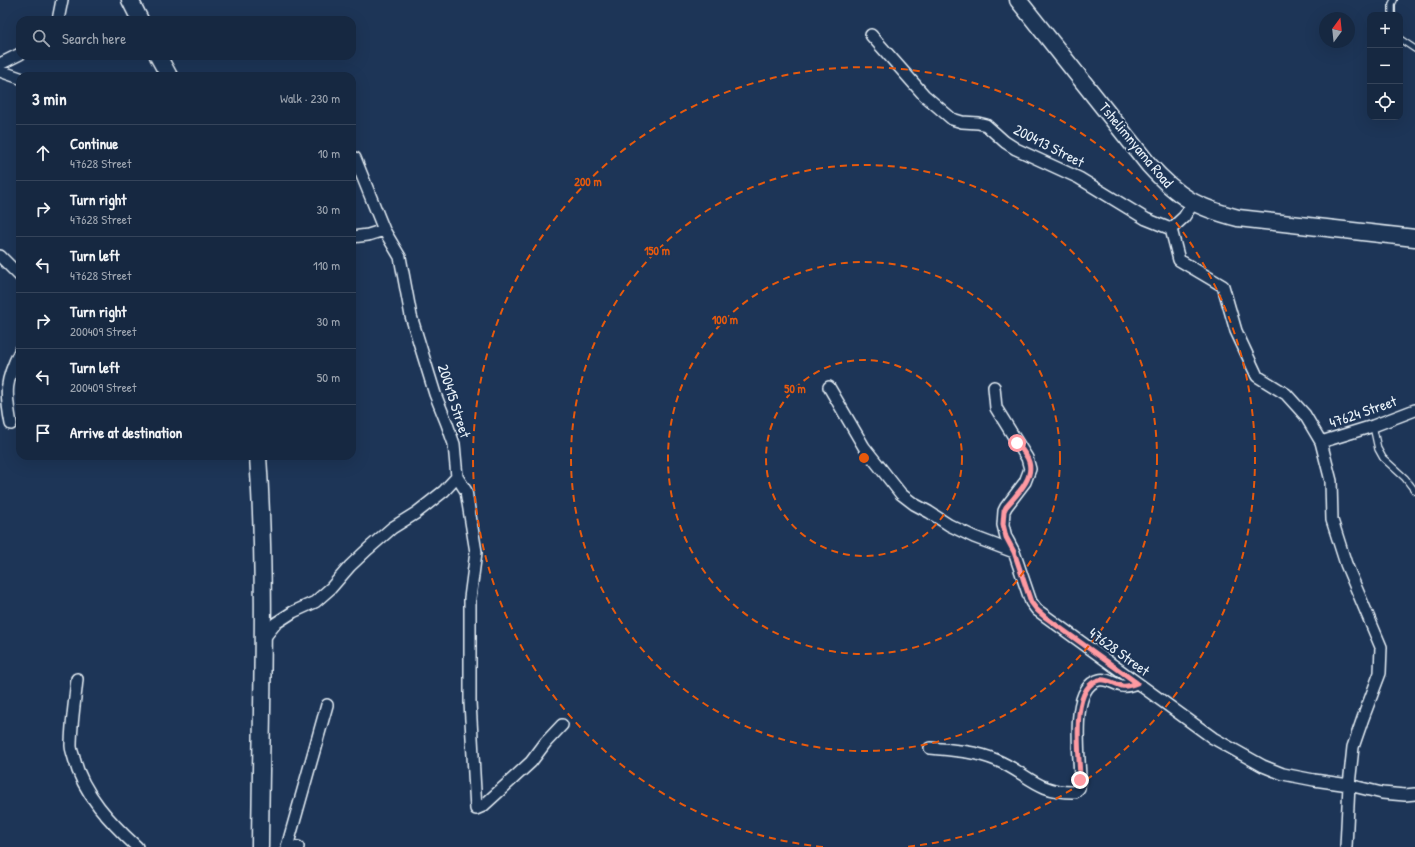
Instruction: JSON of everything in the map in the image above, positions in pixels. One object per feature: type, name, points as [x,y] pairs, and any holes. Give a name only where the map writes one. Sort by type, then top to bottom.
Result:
[{"type":"street","points":[[59,16],[62,0]]},
{"type":"street","points":[[130,0],[138,16]]},
{"type":"street","name":"Tshelimnyama Road","points":[[1025,3],[1149,166],[1169,187],[1178,194],[1193,203],[1213,211],[1238,218],[1415,238]]},
{"type":"street","name":"200413 Street","points":[[871,35],[924,95],[952,119],[962,122],[986,124],[1005,142],[1016,149],[1079,178],[1146,219],[1171,229]]},
{"type":"street","points":[[0,64],[16,56]]},
{"type":"street","points":[[160,60],[167,72]]},
{"type":"street","points":[[0,71],[16,77]]},
{"type":"street","name":"200415 Street","points":[[356,160],[384,230],[400,257],[411,316],[435,394],[448,424],[454,444],[457,477]]},
{"type":"street","points":[[1193,203],[1184,217],[1171,229],[1179,260],[1223,286],[1236,331],[1257,376],[1286,394],[1305,415],[1321,442],[1331,481],[1332,520],[1346,564],[1382,647],[1380,673],[1353,747],[1349,785],[1346,847]]},
{"type":"street","points":[[356,236],[368,235],[384,230]]},
{"type":"street","points":[[0,256],[16,272]]},
{"type":"street","points":[[11,424],[6,394],[9,375],[16,360]]},
{"type":"street","points":[[829,387],[864,447],[902,494],[914,504],[949,525],[974,537],[1014,552]]},
{"type":"street","name":"47628 Street","points":[[994,387],[996,408],[1029,463],[1030,469],[1026,482],[1004,511],[1003,524],[1006,537],[1014,552],[1031,602],[1037,610],[1213,738],[1263,766],[1283,774],[1349,785],[1382,793],[1405,795],[1415,794]]},
{"type":"street","name":"47624 Street","points":[[1321,442],[1373,426],[1415,410]]},
{"type":"street","points":[[258,460],[261,500],[264,638],[260,847]]},
{"type":"street","points":[[264,638],[276,622],[315,602],[326,593],[350,566],[392,528],[416,513],[444,491],[457,477],[466,491],[476,552],[470,598],[470,702],[476,809],[483,806],[531,762],[546,742],[562,725]]},
{"type":"street","points":[[77,679],[71,748],[77,770],[98,805],[120,832],[137,847]]},
{"type":"street","points":[[930,748],[980,754],[1007,765],[1045,788],[1063,792],[1075,792],[1079,788],[1080,780],[1078,717],[1084,691],[1095,681],[1104,679],[1123,686],[1137,683]]},
{"type":"street","points":[[291,847],[327,705]]},
{"type":"lane","points":[[1392,12],[1392,4],[1394,0]]},
{"type":"lane","points":[[1403,41],[1415,49]]},
{"type":"lane","points":[[1373,426],[1378,449],[1383,458],[1405,478],[1415,491]]},
{"type":"route","points":[[1017,443],[1027,458],[1030,469],[1026,482],[1004,511],[1003,524],[1006,537],[1014,552],[1031,602],[1045,617],[1137,683],[1130,686],[1123,686],[1104,679],[1095,681],[1084,691],[1078,717],[1080,780]]}]
